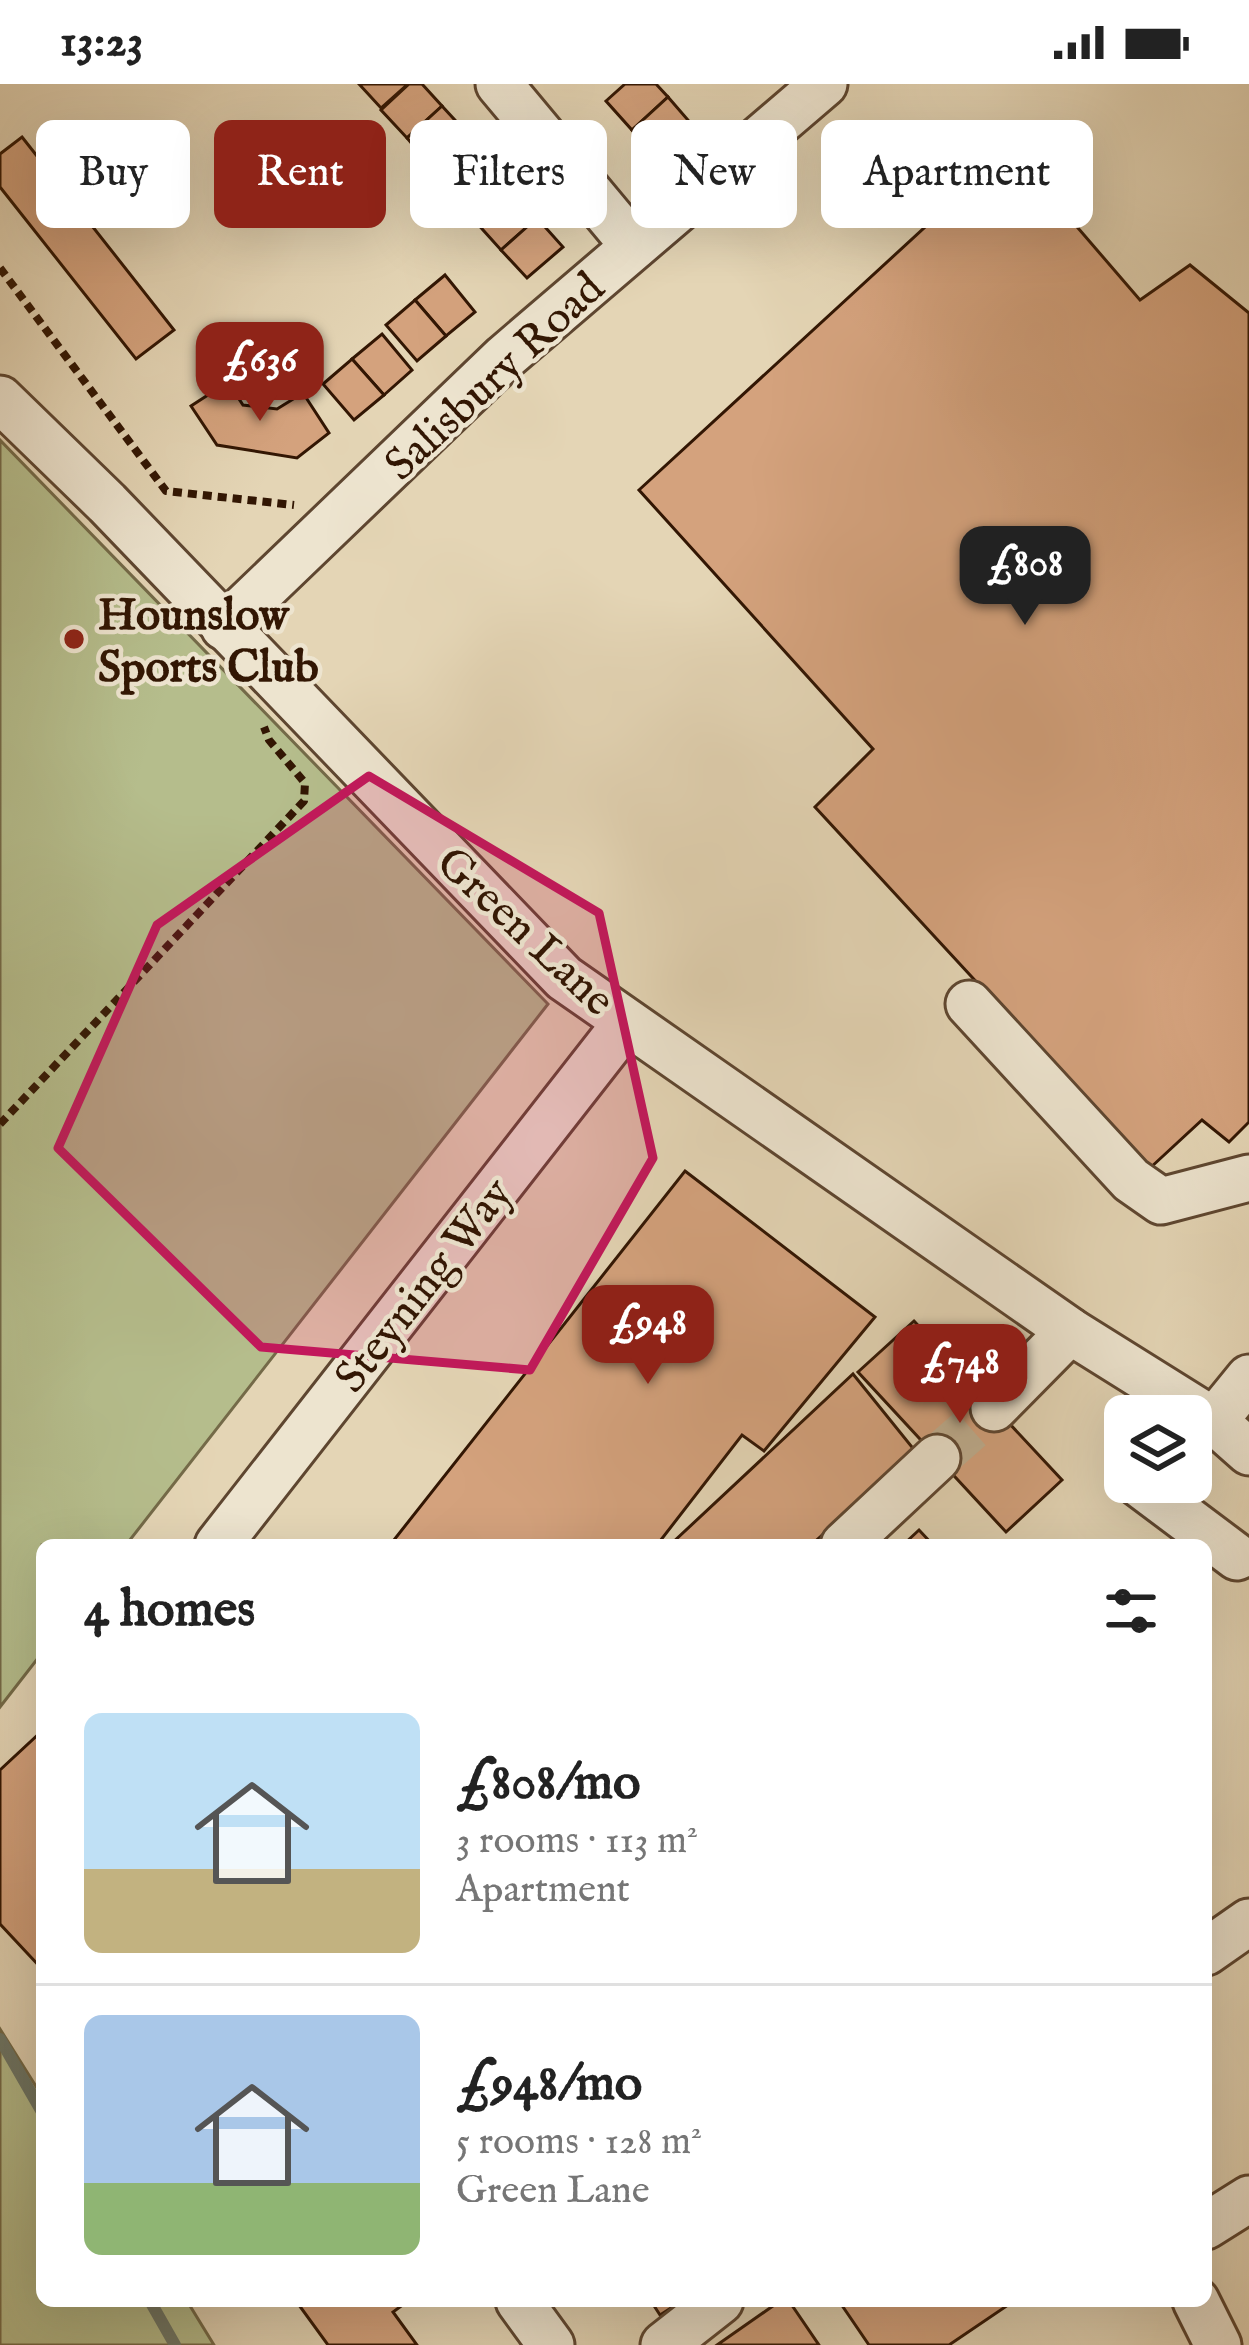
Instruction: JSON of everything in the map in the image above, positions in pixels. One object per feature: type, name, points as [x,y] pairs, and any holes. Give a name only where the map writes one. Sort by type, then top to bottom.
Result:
[{"type":"street","points":[[499,84],[634,245]]},
{"type":"street","name":"Salisbury Road","points":[[224,627],[506,357],[824,84]]},
{"type":"street","name":"Green Lane","points":[[0,399],[107,503],[564,978],[1070,1331],[1214,1420],[1249,1452]]},
{"type":"street","points":[[969,1004],[1131,1180],[1161,1201],[1249,1178]]},
{"type":"street","name":"Steyning Way","points":[[223,1539],[626,1023]]},
{"type":"street","points":[[994,1408],[1070,1331]]},
{"type":"street","points":[[1214,1420],[1249,1378]]},
{"type":"street","points":[[850,1539],[937,1458]]},
{"type":"street","points":[[1170,1503],[1245,1554]]},
{"type":"street","points":[[1212,1948],[1249,1922]]},
{"type":"street","points":[[1212,2222],[1249,2199]]},
{"type":"street","points":[[523,2307],[551,2345]]},
{"type":"street","points":[[664,2345],[712,2307]]},
{"type":"street","points":[[1199,2307],[1218,2345]]},
{"type":"path","points":[[0,268],[166,491],[346,511]]},
{"type":"path","points":[[0,1124],[304,801],[305,784],[264,730],[263,709],[277,681]]},
{"type":"highlighted area","points":[[369,776],[599,913],[653,1158],[530,1370],[261,1347],[58,1148],[157,925]]},
{"type":"green space","points":[[0,440],[548,1004],[131,1539],[36,1539],[36,1661],[0,1707]]},
{"type":"green space","points":[[0,2029],[36,2086],[36,2307],[191,2307],[214,2345],[0,2345]]},
{"type":"building","points":[[359,84],[408,84],[381,108]]},
{"type":"building","points":[[409,84],[422,84],[442,106],[427,120],[410,120],[407,138],[381,110]]},
{"type":"building","points":[[625,84],[656,84],[668,97],[643,120],[631,120],[631,129],[606,101]]},
{"type":"building","points":[[668,97],[688,120],[643,120]]},
{"type":"building","points":[[442,106],[455,120],[427,120]]},
{"type":"building","points":[[22,137],[36,155],[36,228],[94,228],[174,330],[136,359],[0,187],[0,154]]},
{"type":"building","points":[[481,228],[526,228],[501,250]]},
{"type":"building","points":[[526,228],[546,228],[563,247],[527,278],[501,250]]},
{"type":"building","points":[[924,228],[1078,228],[1140,300],[1190,265],[1249,313],[1249,1122],[1229,1142],[1202,1120],[1149,1169],[815,807],[873,749],[639,490]]},
{"type":"building","points":[[445,275],[475,312],[446,336],[415,300]]},
{"type":"building","points":[[415,300],[446,336],[417,361],[386,325]]},
{"type":"building","points":[[382,334],[412,370],[384,395],[352,359]]},
{"type":"building","points":[[352,359],[384,395],[354,420],[323,384]]},
{"type":"building","points":[[228,382],[243,405],[277,409],[303,393],[329,433],[297,458],[217,445],[191,406]]},
{"type":"building","points":[[685,1171],[875,1317],[764,1451],[742,1435],[662,1539],[395,1539]]},
{"type":"building","points":[[914,1321],[1062,1480],[1006,1532],[858,1372]]},
{"type":"building","points":[[853,1374],[916,1452],[818,1539],[676,1539]]},
{"type":"building","points":[[36,1737],[36,1963],[0,1924],[0,1770]]},
{"type":"building","points":[[300,2307],[400,2307],[393,2312],[417,2345],[328,2345]]},
{"type":"building","points":[[771,2307],[793,2307],[819,2345],[717,2345]]},
{"type":"building","points":[[843,2307],[1005,2307],[949,2345],[869,2345]]},
{"type":"waterway","points":[[0,2039],[36,2102]]},
{"type":"waterway","points":[[153,2307],[175,2345]]},
{"type":"tunnel","points":[[937,1458],[994,1408]]},
{"type":"place","name":"Hounslow Sports Club","points":[[74,639]]}]
